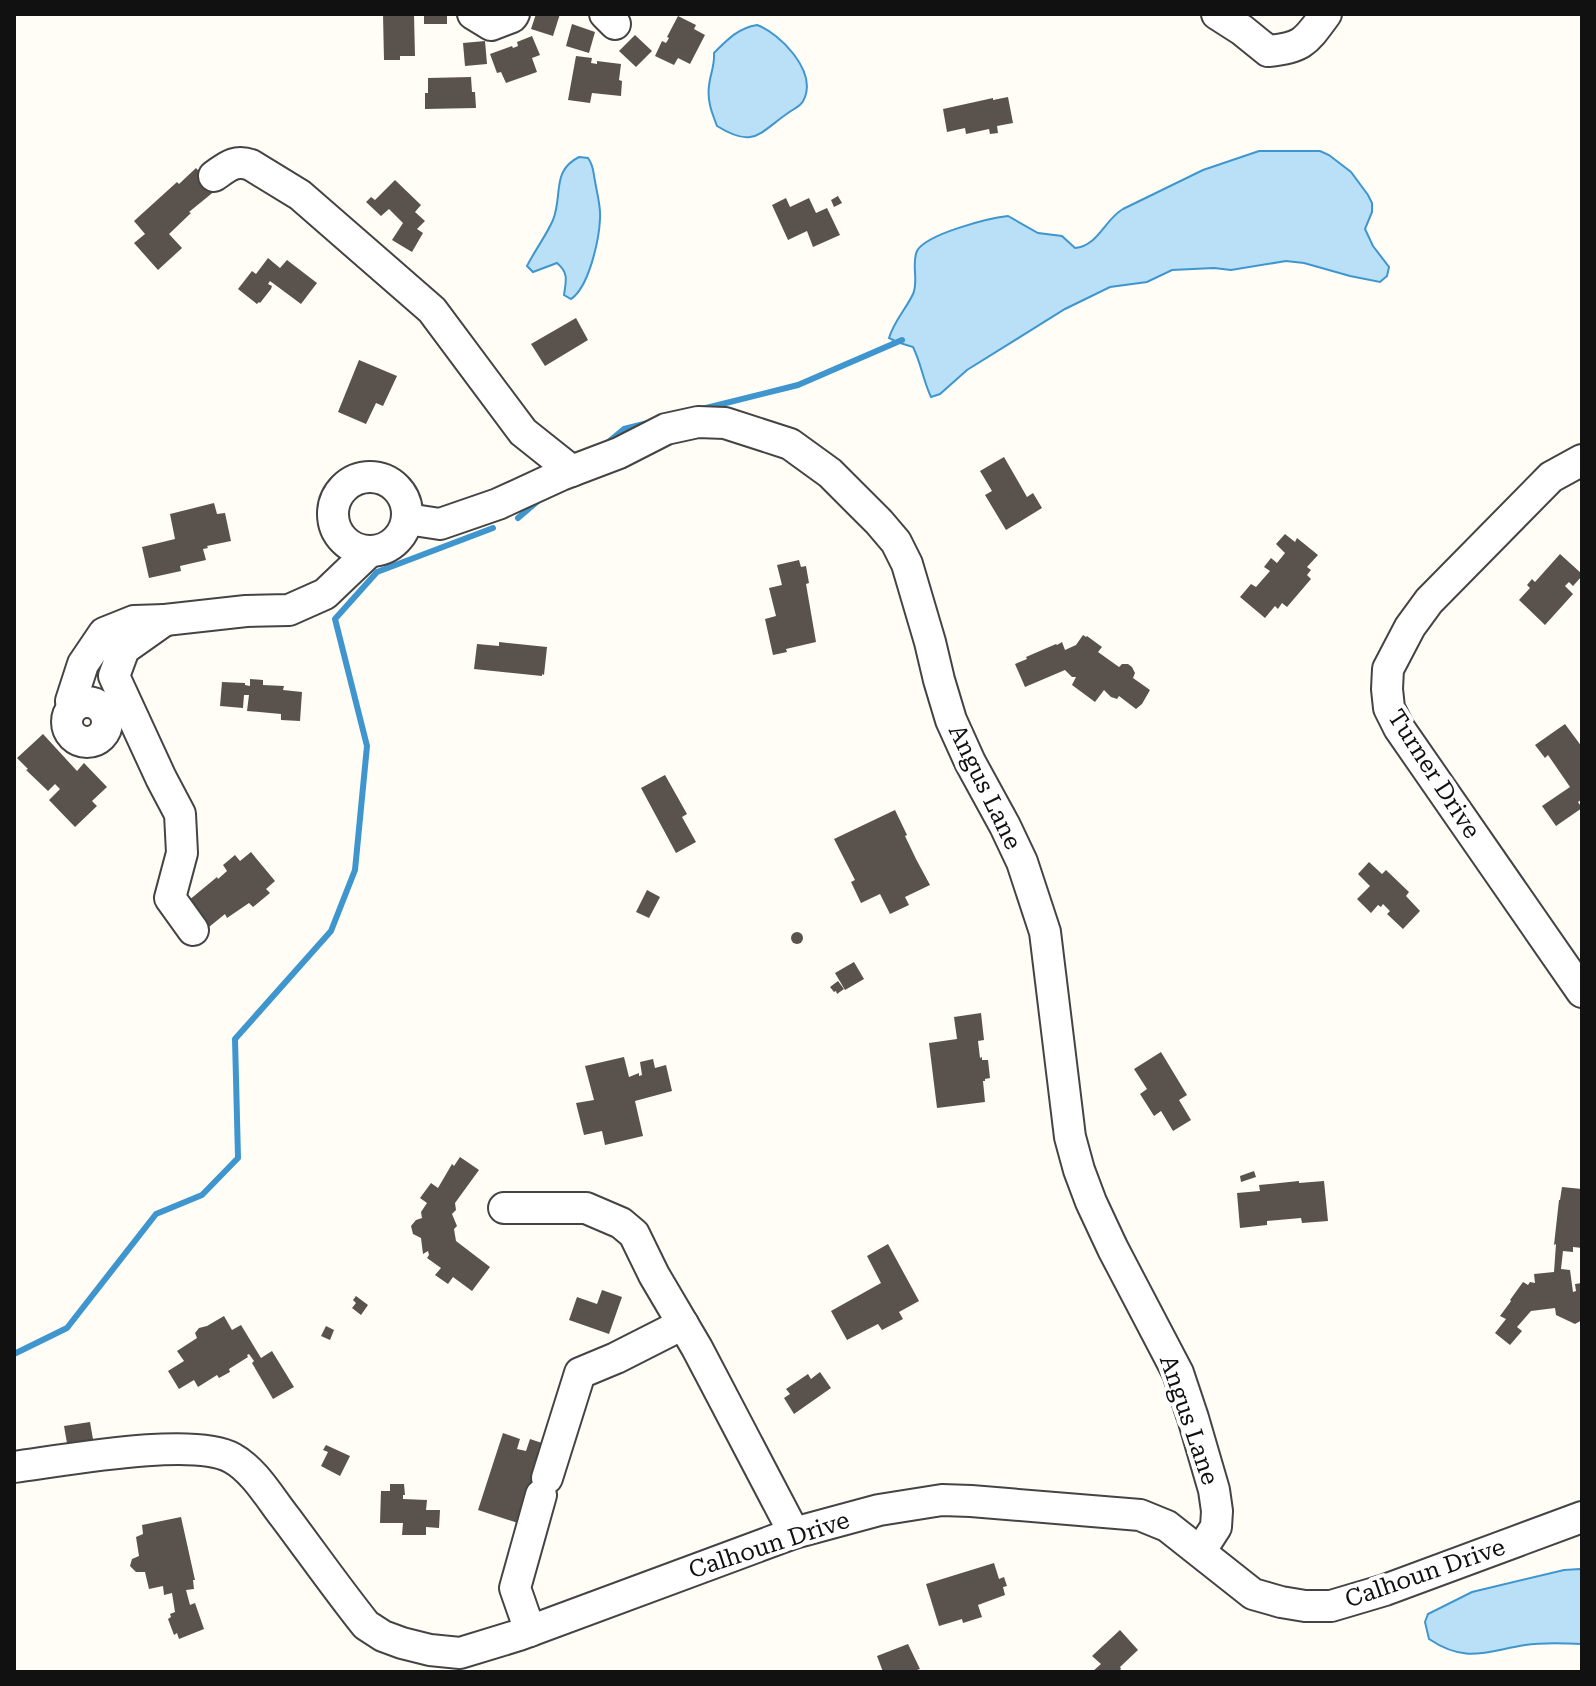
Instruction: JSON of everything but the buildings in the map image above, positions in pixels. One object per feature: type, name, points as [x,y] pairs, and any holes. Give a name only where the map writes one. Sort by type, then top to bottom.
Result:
[{"type":"street","points":[[473,14],[491,25],[514,14]]},
{"type":"street","points":[[1217,14],[1268,51],[1289,49],[1307,40],[1326,14]]},
{"type":"street","points":[[214,176],[234,163],[242,162],[300,195],[432,310],[523,432],[572,471]]},
{"type":"street","name":"Angus Lane","points":[[407,519],[440,524],[498,504],[619,453],[666,429],[698,422],[725,423],[790,444],[830,473],[896,542],[907,564],[951,720],[1022,862],[1045,932],[1070,1137],[1079,1170],[1113,1249],[1178,1373],[1193,1418],[1217,1511],[1216,1527],[1197,1549]]},
{"type":"street","name":"Turner Drive","points":[[1582,460],[1551,477],[1429,601],[1410,627],[1388,669],[1387,689],[1389,708],[1399,728],[1582,992]]},
{"type":"street","points":[[373,476],[389,481],[403,495],[407,519],[404,531],[394,542],[381,550],[369,552],[357,549],[341,538],[332,513],[334,502],[345,486],[354,479],[373,476]]},
{"type":"street","points":[[72,708],[71,701],[83,664],[104,633],[134,621],[289,610],[325,594],[369,552]]},
{"type":"street","points":[[165,620],[124,649],[114,676],[180,814],[182,853],[170,898],[193,930]]},
{"type":"street","points":[[504,1208],[586,1208],[621,1223],[634,1234],[794,1533]]},
{"type":"street","points":[[530,1631],[515,1588],[580,1373],[683,1324]]},
{"type":"street","name":"Calhoun Drive","points":[[14,1467],[187,1448],[232,1458],[248,1470],[366,1625],[402,1643],[460,1653],[530,1631],[794,1533],[913,1503],[971,1501],[1140,1515],[1167,1526],[1253,1594],[1305,1606],[1331,1606],[1421,1578],[1582,1517]]},
{"type":"water","points":[[757,25],[776,36],[794,54],[801,65],[807,87],[804,100],[798,106],[763,132],[748,137],[729,133],[717,126],[709,102],[709,91],[714,53],[738,32]]},
{"type":"water","points":[[1259,151],[1320,151],[1351,172],[1372,203],[1365,229],[1389,267],[1387,276],[1380,282],[1286,261],[1231,270],[1172,270],[1147,282],[1110,287],[1065,309],[967,370],[940,394],[931,397],[913,347],[889,338],[915,289],[917,251],[932,239],[973,223],[1008,216],[1038,233],[1062,236],[1075,248],[1083,246],[1123,209],[1203,170]]},
{"type":"water","points":[[579,157],[588,158],[592,166],[600,219],[588,274],[571,299],[564,295],[565,274],[557,263],[533,272],[527,266],[553,220],[561,176],[570,163]]},
{"type":"water","points":[[1580,1569],[1582,1644],[1539,1643],[1477,1654],[1454,1651],[1429,1639],[1425,1622],[1428,1614],[1472,1592]]},
{"type":"waterway","points":[[702,409],[798,385],[902,340]]},
{"type":"waterway","points":[[606,444],[624,429],[648,423]]},
{"type":"waterway","points":[[518,518],[539,500]]},
{"type":"waterway","points":[[14,1354],[67,1328],[156,1214],[202,1195],[238,1158],[235,1039],[331,931],[355,870],[367,746],[335,619],[377,572],[493,528]]}]
